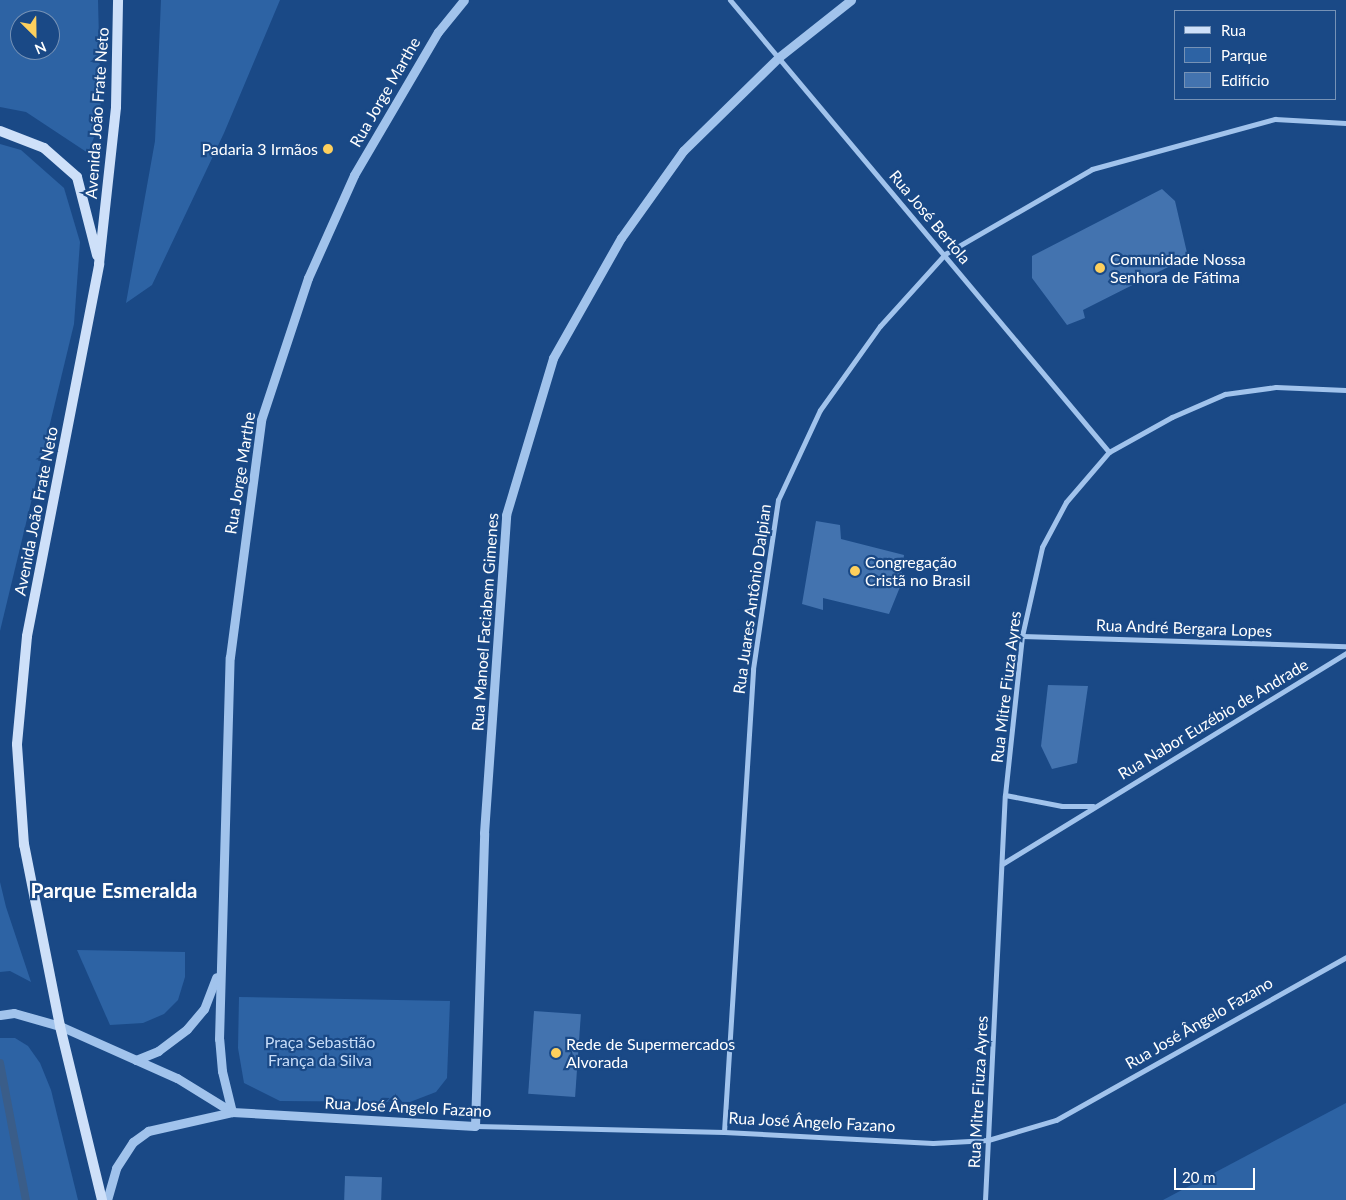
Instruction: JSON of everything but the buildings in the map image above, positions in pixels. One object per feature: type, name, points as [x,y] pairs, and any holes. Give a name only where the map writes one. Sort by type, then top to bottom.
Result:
[{"type":"main road","name":"Avenida João Frate Neto","points":[[102,1200],[60,1026],[24,844],[17,744],[27,636],[99,264],[116,107],[118,0]]},
{"type":"main road","points":[[0,131],[44,148],[77,177],[99,264]]},
{"type":"street","name":"Rua Jorge Marthe","points":[[232,1112],[222,1071],[219,968],[230,657],[261,420],[308,278],[354,175],[438,32],[464,0]]},
{"type":"street","name":"Rua José Bertola","points":[[730,0],[780,57],[1109,452]]},
{"type":"street","name":"Rua Manoel Faciabem Gimenes","points":[[475,1126],[484,833],[506,516],[553,358],[621,238],[683,151],[780,57],[851,0]]},
{"type":"street","name":"Rua Juares Antônio Dalpian","points":[[724,1132],[753,670],[778,500],[820,410],[880,326],[945,254],[1092,169],[1275,119],[1346,123]]},
{"type":"street","name":"Rua Mitre Fiuza Ayres","points":[[985,1200],[1005,795],[1022,636],[1042,547],[1066,502],[1109,452],[1172,417],[1225,394],[1276,387],[1346,390]]},
{"type":"street","name":"Rua André Bergara Lopes","points":[[1022,636],[1346,646]]},
{"type":"street","name":"Rua Nabor Euzébio de Andrade","points":[[1002,864],[1094,806],[1346,654]]},
{"type":"street","points":[[1005,795],[1062,806],[1094,806]]},
{"type":"street","name":"Rua José Ângelo Fazano","points":[[107,1200],[116,1168],[133,1142],[148,1131],[232,1112],[475,1126],[724,1132],[933,1143],[988,1140],[1056,1120],[1346,957]]},
{"type":"street","name":"Rua Jorge Marthe","points":[[136,1060],[158,1051],[187,1030],[204,1009],[219,968]]},
{"type":"street","name":"Rua José Ângelo Fazano","points":[[0,1015],[14,1013],[60,1026],[177,1078],[232,1112]]},
{"type":"green space","points":[[0,0],[98,0],[101,119],[88,153],[26,112],[0,107]]},
{"type":"green space","points":[[161,0],[280,0],[224,133],[152,285],[126,303],[155,141]]},
{"type":"green space","points":[[0,144],[21,150],[64,188],[80,242],[74,324],[0,631]]},
{"type":"green space","points":[[0,882],[6,907],[31,982],[10,971],[0,972]]},
{"type":"green space","points":[[77,950],[185,952],[185,977],[178,1000],[164,1014],[143,1023],[110,1025]]},
{"type":"green space","name":"Praça Sebastião França da Silva","points":[[239,997],[450,1001],[447,1078],[436,1092],[410,1102],[280,1101],[244,1083],[238,1048]]},
{"type":"green space","points":[[0,1038],[15,1038],[28,1046],[40,1063],[51,1090],[78,1200],[0,1200]]},
{"type":"green space","points":[[1346,1103],[1346,1200],[1163,1200]]},
{"type":"waterway","points":[[0,1063],[26,1200]]},
{"type":"place","name":"Padaria 3 Irmãos","points":[[328,149]]},
{"type":"place","name":"Comunidade Nossa Senhora de Fátima","points":[[1100,268]]},
{"type":"place","name":"Congregação Cristã no Brasil","points":[[855,571]]},
{"type":"place","name":"Rede de Supermercados Alvorada","points":[[556,1053]]},
{"type":"district","name":"Parque Esmeralda","points":[[114,890]]}]
